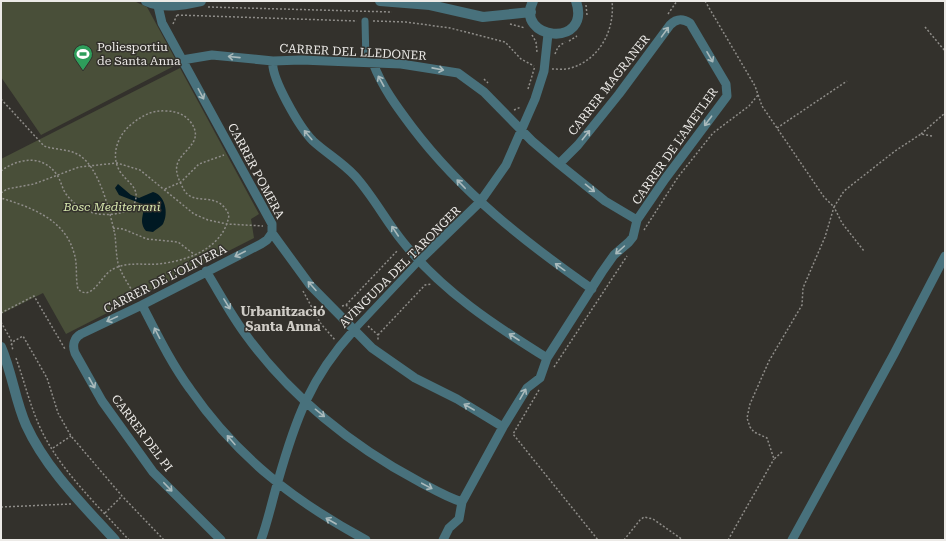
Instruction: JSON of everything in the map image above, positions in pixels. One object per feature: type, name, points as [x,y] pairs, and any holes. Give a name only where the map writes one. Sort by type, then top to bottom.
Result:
[{"type":"street","points":[[146,1],[161,4],[203,4]]},
{"type":"street","points":[[380,1],[430,4],[483,16],[531,12]]},
{"type":"street","points":[[533,1],[531,12],[536,26],[548,34],[564,33],[571,29],[578,15],[576,1]]},
{"type":"street","name":"CARRER POMERA","points":[[161,4],[162,23],[272,224],[269,230],[310,285],[372,348],[415,378],[457,399],[502,427]]},
{"type":"street","name":"CARRER MAGRANER","points":[[559,164],[578,145],[615,100],[670,25],[677,20],[686,21],[692,26],[728,88]]},
{"type":"street","points":[[365,21],[369,62],[380,80],[432,153],[480,202],[517,235],[592,290]]},
{"type":"street","name":"AVINGUDA DEL TARONGER","points":[[261,540],[268,523],[277,484],[299,413],[316,380],[341,344],[419,261],[480,202],[506,165],[523,130],[535,99],[544,69],[548,34]]},
{"type":"street","name":"CARRER DEL LLEDONER","points":[[182,60],[212,55],[273,61],[301,60],[369,62],[428,67],[458,73],[484,92],[523,130],[532,141],[559,164],[605,201],[638,220]]},
{"type":"street","points":[[273,61],[272,68],[275,79],[304,130],[313,141],[354,175],[402,241],[419,261],[461,300],[497,326],[547,358]]},
{"type":"street","name":"CARRER DE L'AMETLER","points":[[443,540],[449,528],[461,515],[462,502],[502,427],[527,388],[540,378],[547,358],[614,255],[633,237],[638,220],[665,179],[727,96],[728,88]]},
{"type":"street","name":"CARRER DE L'OLIVERA","points":[[74,348],[75,340],[81,334],[140,302],[267,240],[269,230]]},
{"type":"street","points":[[792,540],[894,354],[945,256]]},
{"type":"street","points":[[206,271],[246,336],[288,386],[350,438],[394,468],[450,498],[462,502]]},
{"type":"street","points":[[140,302],[165,350],[190,390],[245,456],[277,484],[328,520],[366,540]]},
{"type":"street","points":[[6,346],[7,361],[26,425],[42,455],[82,504],[115,540]]},
{"type":"street","name":"CARRER DEL PI","points":[[74,348],[102,401],[153,472],[221,540]]},
{"type":"path","points":[[585,1],[587,16]]},
{"type":"path","points":[[177,15],[406,22],[450,28],[505,42],[521,59],[544,69],[570,68],[584,62],[599,50],[607,36],[613,16],[612,1]]},
{"type":"path","points":[[705,1],[755,86],[762,106],[824,197],[834,207],[842,223],[864,251]]},
{"type":"path","points":[[203,4],[366,12],[396,12]]},
{"type":"path","points":[[172,28],[173,21],[177,15],[182,12]]},
{"type":"path","points":[[365,21],[366,12]]},
{"type":"path","points":[[508,24],[519,25],[527,29]]},
{"type":"path","points":[[925,27],[945,51]]},
{"type":"path","points":[[532,34],[536,42],[537,53]]},
{"type":"path","points":[[554,55],[558,47],[578,35]]},
{"type":"path","points":[[536,60],[544,69]]},
{"type":"path","points":[[527,92],[544,69],[552,62]]},
{"type":"path","points":[[484,79],[492,88]]},
{"type":"path","points":[[777,128],[846,81]]},
{"type":"path","points":[[641,235],[678,177],[713,133],[749,106],[758,95]]},
{"type":"path","points":[[1,99],[44,146],[53,150],[68,150],[79,155],[91,165],[109,215],[120,266],[140,302]]},
{"type":"path","points":[[513,110],[524,106]]},
{"type":"path","points":[[1,171],[11,164],[26,159],[42,161],[57,175],[66,194],[80,208],[98,215],[121,214],[132,209],[136,195],[134,187],[122,174],[117,163],[116,149],[118,139],[127,127],[143,115],[159,110],[174,111],[184,115],[192,123],[195,129],[194,143],[181,157],[176,166],[176,174],[184,190],[195,198],[214,200],[221,203],[229,216],[228,224],[223,233],[207,248],[195,256],[164,263],[139,263],[120,266],[111,270],[94,290],[87,293],[82,293],[78,290],[74,252],[66,236],[52,220],[33,208],[1,198]]},
{"type":"path","points":[[774,459],[767,438],[754,432],[750,427],[747,418],[750,404],[769,361],[802,305],[803,288],[825,237],[834,207],[844,191],[895,151],[921,134],[945,113]]},
{"type":"path","points":[[921,134],[932,136]]},
{"type":"path","points":[[166,189],[181,182],[199,164],[213,157],[228,154]]},
{"type":"path","points":[[1,193],[7,189],[34,184],[57,175],[91,165],[117,163],[140,170],[166,189],[194,214],[208,220],[269,230]]},
{"type":"path","points":[[112,228],[124,229],[147,240],[178,242],[195,256]]},
{"type":"path","points":[[338,307],[346,305],[398,252],[398,245]]},
{"type":"path","points":[[550,372],[628,255]]},
{"type":"path","points":[[378,343],[378,335],[425,285],[434,284]]},
{"type":"path","points":[[303,290],[321,324],[335,340]]},
{"type":"path","points":[[346,305],[378,335]]},
{"type":"path","points":[[1,322],[11,340],[6,346]]},
{"type":"path","points":[[6,346],[23,336],[47,378],[58,414],[71,436],[122,496],[164,540]]},
{"type":"path","points":[[6,346],[32,408],[52,449],[70,474],[130,540]]},
{"type":"path","points":[[542,385],[513,434],[598,540]]},
{"type":"path","points":[[52,449],[71,436]]},
{"type":"path","points":[[728,540],[774,459],[782,452]]},
{"type":"path","points":[[105,513],[122,496]]},
{"type":"path","points":[[1,507],[82,504]]},
{"type":"path","points":[[624,540],[644,517],[653,519],[683,540]]},
{"type":"green space","name":"Poliesportiu de Santa Anna","points":[[1,1],[134,1],[147,7],[178,64],[41,135],[1,77]]},
{"type":"green space","name":"Bosc Mediterrani","points":[[180,68],[259,214],[251,219],[254,238],[66,334],[43,293],[1,314],[1,159]]},
{"type":"water","points":[[118,184],[131,195],[139,198],[153,192],[157,194],[163,201],[166,210],[163,224],[153,232],[146,231],[142,223],[142,204],[119,195],[115,188]]},
{"type":"place","name":"Poliesportiu de Santa Anna","points":[[83,71]]},
{"type":"district","name":"Urbanització Santa Anna","points":[[283,318]]}]
